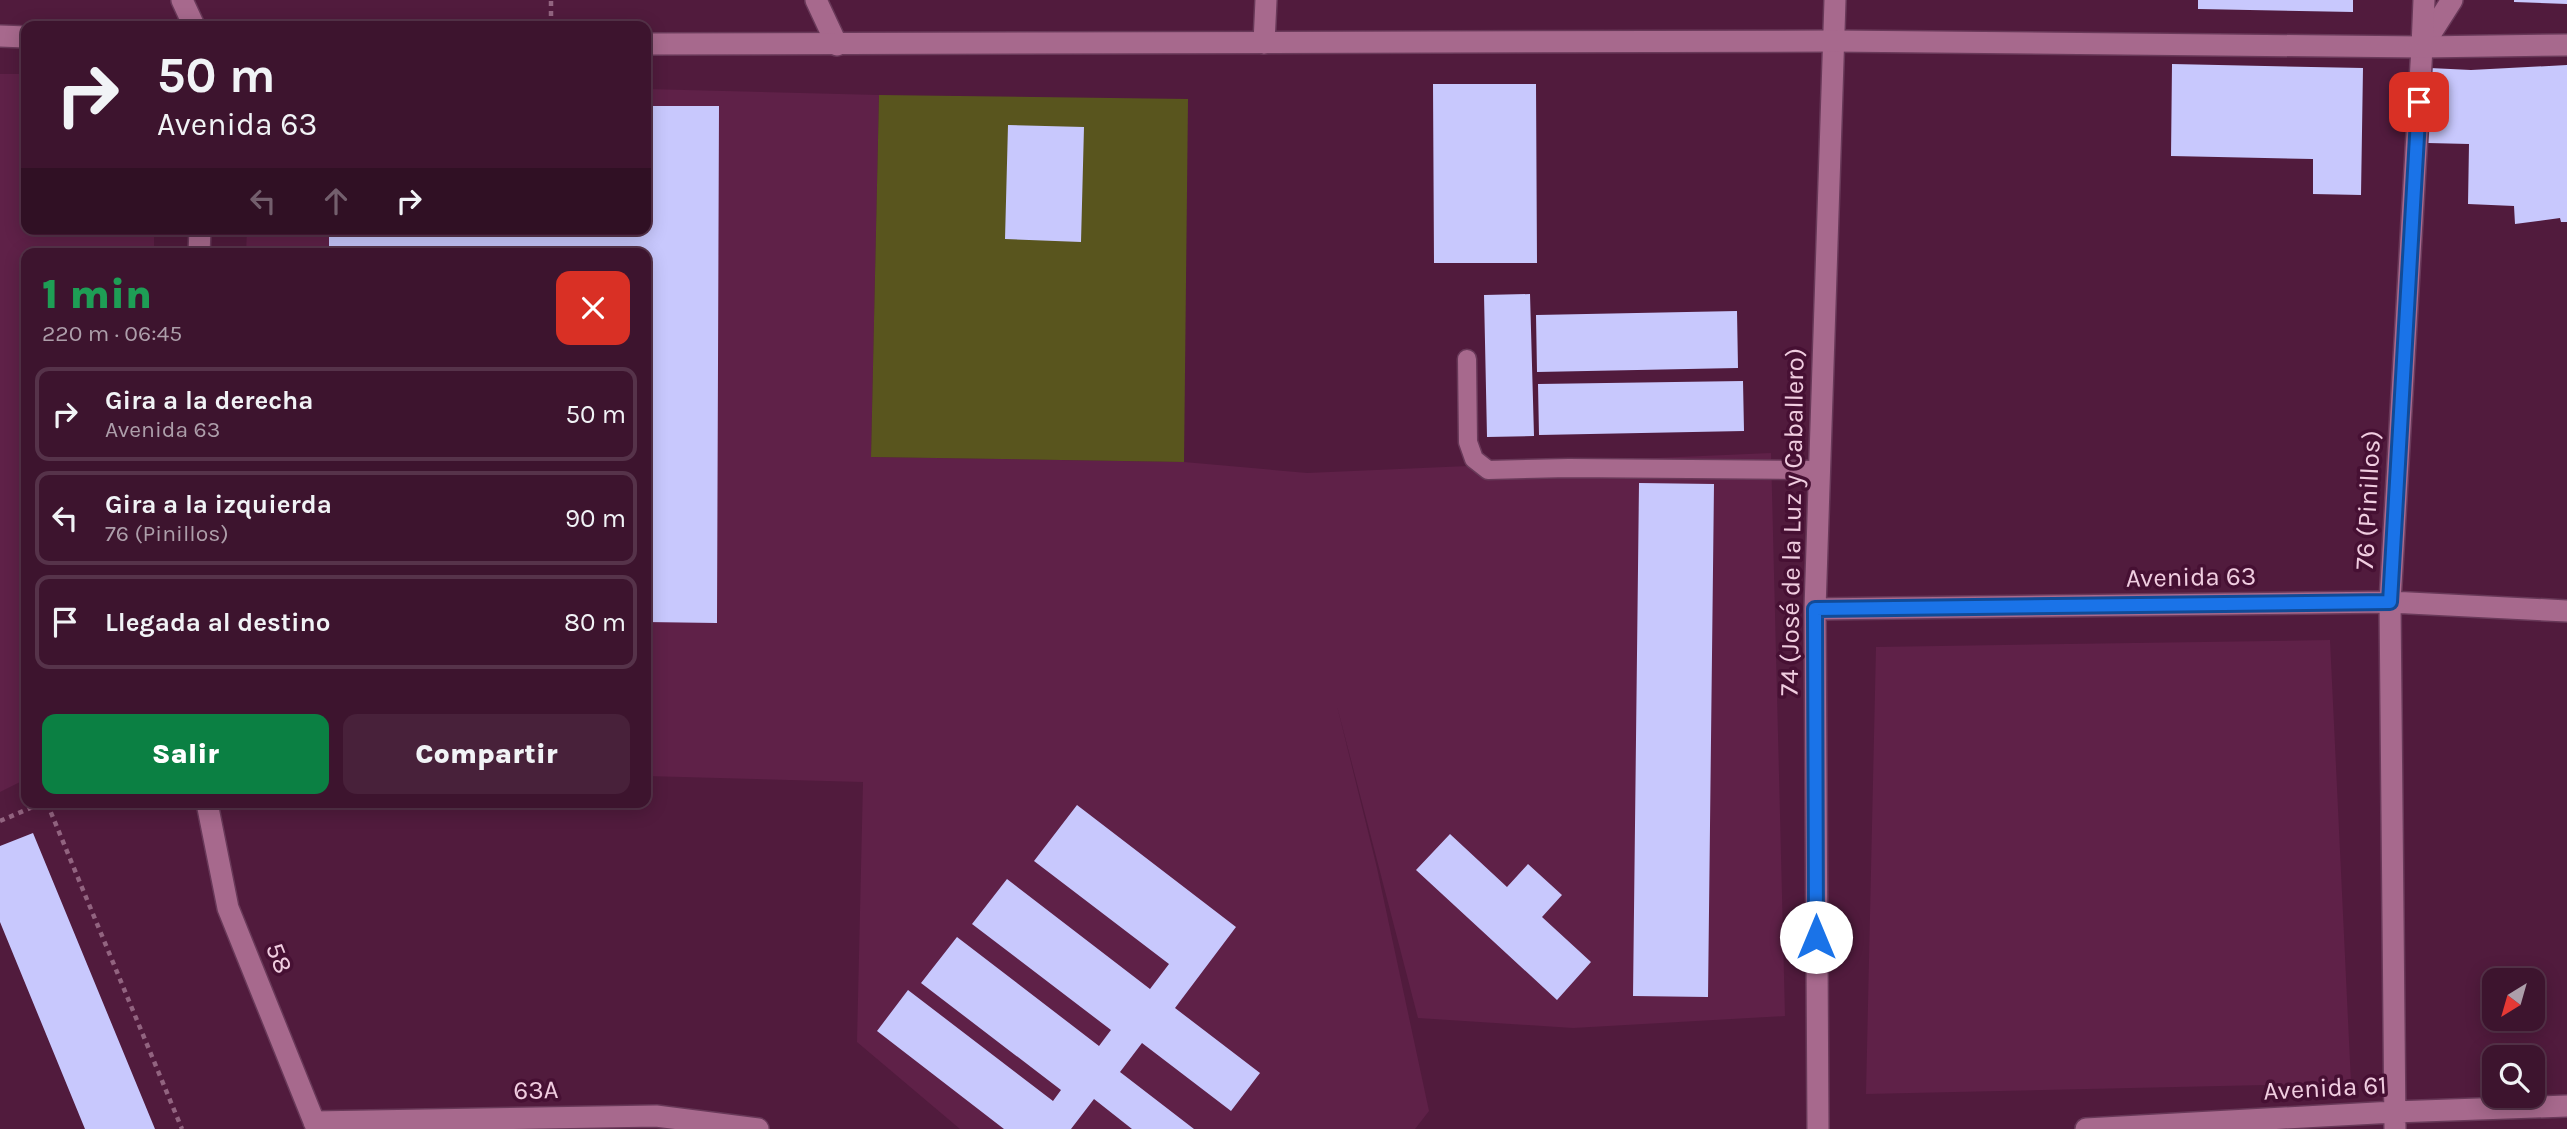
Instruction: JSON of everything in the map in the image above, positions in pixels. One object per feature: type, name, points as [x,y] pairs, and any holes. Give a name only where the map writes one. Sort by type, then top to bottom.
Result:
[{"type":"street","points":[[182,0],[192,21]]},
{"type":"street","points":[[816,0],[837,45]]},
{"type":"street","points":[[1264,43],[1266,0]]},
{"type":"street","name":"74 (José de la Luz y Caballero)","points":[[1818,1129],[1815,609],[1835,0]]},
{"type":"street","name":"76 (Pinillos)","points":[[2395,1121],[2390,602],[2424,0]]},
{"type":"street","points":[[2422,47],[2452,0]]},
{"type":"street","points":[[0,36],[21,37]]},
{"type":"street","points":[[651,44],[1833,41],[2422,47],[2567,45]]},
{"type":"street","name":"Avenida 63","points":[[1815,609],[2390,602],[2567,611]]},
{"type":"street","name":"58","points":[[208,808],[228,908],[315,1125]]},
{"type":"street","name":"Avenida 61","points":[[2086,1129],[2395,1121],[2567,1106]]},
{"type":"street","name":"63A","points":[[315,1125],[658,1123],[758,1129]]},
{"type":"lane","points":[[1467,359],[1468,442],[1474,459],[1489,470],[1820,470]]},
{"type":"path","points":[[551,0],[551,21]]},
{"type":"path","points":[[0,821],[32,808]]},
{"type":"path","points":[[47,808],[183,1129]]},
{"type":"shaded area","points":[[0,74],[21,74],[21,235],[154,235],[154,248],[21,248],[21,782],[0,792]]},
{"type":"shaded area","points":[[651,89],[879,95],[871,457],[1184,462],[1307,473],[1771,453],[1785,1016],[1573,1028],[1418,1018],[1337,706],[1377,868],[1429,1111],[1415,1129],[960,1129],[857,1042],[863,782],[651,776],[651,248],[246,248],[247,235],[651,235]]},
{"type":"shaded area","points":[[879,95],[1188,99],[1184,462],[871,457]]},
{"type":"shaded area","points":[[2330,640],[2351,1083],[1866,1094],[1876,647]]},
{"type":"building","points":[[2198,0],[2353,0],[2353,12],[2198,9]]},
{"type":"building","points":[[2567,0],[2567,4],[2514,2]]},
{"type":"building","points":[[2172,64],[2363,68],[2361,195],[2313,194],[2313,159],[2171,156]]},
{"type":"building","points":[[2567,65],[2567,222],[2561,222],[2560,218],[2515,224],[2514,206],[2468,204],[2469,144],[2428,143],[2430,68],[2471,70]]},
{"type":"building","points":[[1433,84],[1536,84],[1537,263],[1434,263]]},
{"type":"building","points":[[651,106],[719,106],[717,623],[651,622],[651,248],[329,248],[329,235],[651,235]]},
{"type":"building","points":[[1008,125],[1084,127],[1081,242],[1005,239]]},
{"type":"building","points":[[1530,294],[1534,436],[1487,437],[1484,295]]},
{"type":"building","points":[[1737,311],[1738,368],[1537,372],[1536,315]]},
{"type":"building","points":[[1743,381],[1744,431],[1539,435],[1538,384]]},
{"type":"building","points":[[1639,483],[1714,484],[1708,997],[1633,996]]},
{"type":"building","points":[[1077,805],[1236,927],[1175,1008],[1260,1073],[1231,1111],[1142,1043],[1120,1072],[1194,1129],[1132,1129],[1094,1099],[1071,1129],[1004,1129],[877,1031],[908,990],[1053,1101],[1061,1090],[921,983],[957,937],[1099,1046],[1111,1030],[972,924],[1007,879],[1150,989],[1169,964],[1034,861]]},
{"type":"building","points":[[33,833],[155,1129],[85,1129],[0,922],[0,846]]},
{"type":"building","points":[[1450,834],[1507,887],[1528,864],[1562,895],[1542,917],[1591,962],[1557,1000],[1416,870]]},
{"type":"route","points":[[1816,937],[1815,609],[2390,602],[2419,102]]}]
